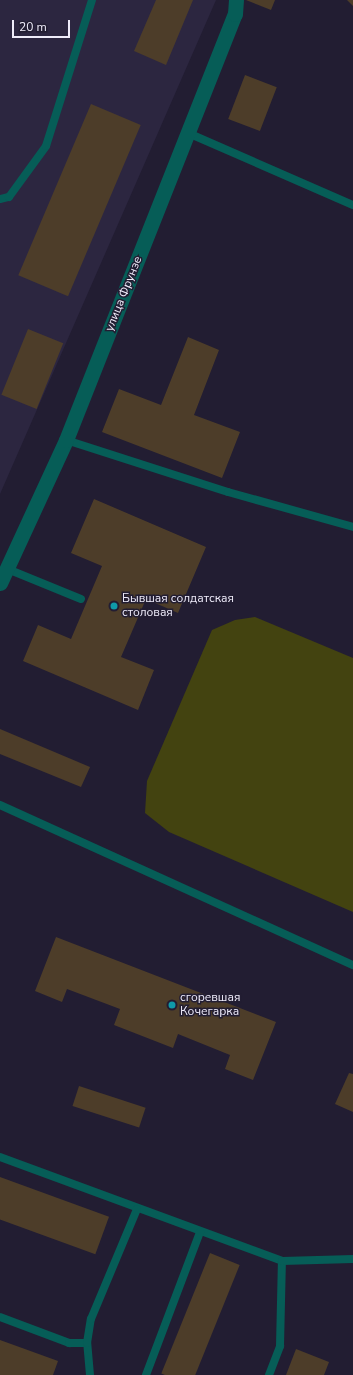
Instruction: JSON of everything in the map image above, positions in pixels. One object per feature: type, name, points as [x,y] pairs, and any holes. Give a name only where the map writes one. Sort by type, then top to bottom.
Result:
[{"type":"street","name":"улица Фрунзе","points":[[0,583],[4,568],[66,440],[235,14],[236,0]]},
{"type":"lane","points":[[0,200],[9,197],[46,146],[92,0]]},
{"type":"lane","points":[[188,133],[353,205]]},
{"type":"lane","points":[[66,440],[228,492],[353,527]]},
{"type":"lane","points":[[4,568],[81,600]]},
{"type":"lane","points":[[0,805],[353,965]]},
{"type":"lane","points":[[0,1158],[282,1262],[353,1259]]},
{"type":"lane","points":[[90,1375],[87,1343],[92,1319],[137,1209]]},
{"type":"lane","points":[[146,1375],[200,1232]]},
{"type":"lane","points":[[269,1375],[280,1346],[282,1262]]},
{"type":"lane","points":[[0,1317],[69,1343],[87,1343]]},
{"type":"shaded area","points":[[0,0],[216,0],[0,494]]},
{"type":"shaded area","points":[[255,617],[353,658],[353,912],[169,832],[145,813],[147,781],[212,630],[235,620]]},
{"type":"building","points":[[156,0],[193,0],[166,65],[134,51]]},
{"type":"building","points":[[246,0],[275,0],[271,10]]},
{"type":"building","points":[[347,0],[353,0],[353,6]]},
{"type":"building","points":[[245,75],[277,87],[260,131],[228,119]]},
{"type":"building","points":[[91,104],[141,125],[68,296],[18,275]]},
{"type":"building","points":[[28,329],[63,343],[37,409],[1,395]]},
{"type":"building","points":[[188,337],[219,350],[194,415],[240,432],[222,478],[102,432],[119,389],[161,405]]},
{"type":"building","name":"Бывшая солдатская столовая","points":[[94,499],[206,547],[178,613],[146,599],[121,657],[154,670],[138,710],[23,661],[38,625],[71,639],[102,566],[71,553]]},
{"type":"building","points":[[0,729],[90,767],[81,787],[0,754]]},
{"type":"building","name":"сгоревшая Кочегарка","points":[[56,937],[276,1022],[253,1080],[225,1069],[230,1055],[178,1034],[173,1048],[114,1025],[120,1009],[67,989],[62,1002],[35,991]]},
{"type":"building","points":[[349,1073],[353,1074],[353,1112],[335,1104]]},
{"type":"building","points":[[79,1086],[146,1108],[139,1128],[73,1106]]},
{"type":"building","points":[[0,1177],[109,1217],[95,1254],[0,1220]]},
{"type":"building","points":[[210,1253],[240,1265],[195,1375],[165,1375],[161,1374]]},
{"type":"building","points":[[0,1340],[58,1361],[53,1375],[0,1375]]},
{"type":"building","points":[[296,1349],[329,1362],[324,1375],[286,1375]]},
{"type":"place","name":"Бывшая солдатская столовая","points":[[114,606]]},
{"type":"place","name":"сгоревшая Кочегарка","points":[[172,1005]]}]
